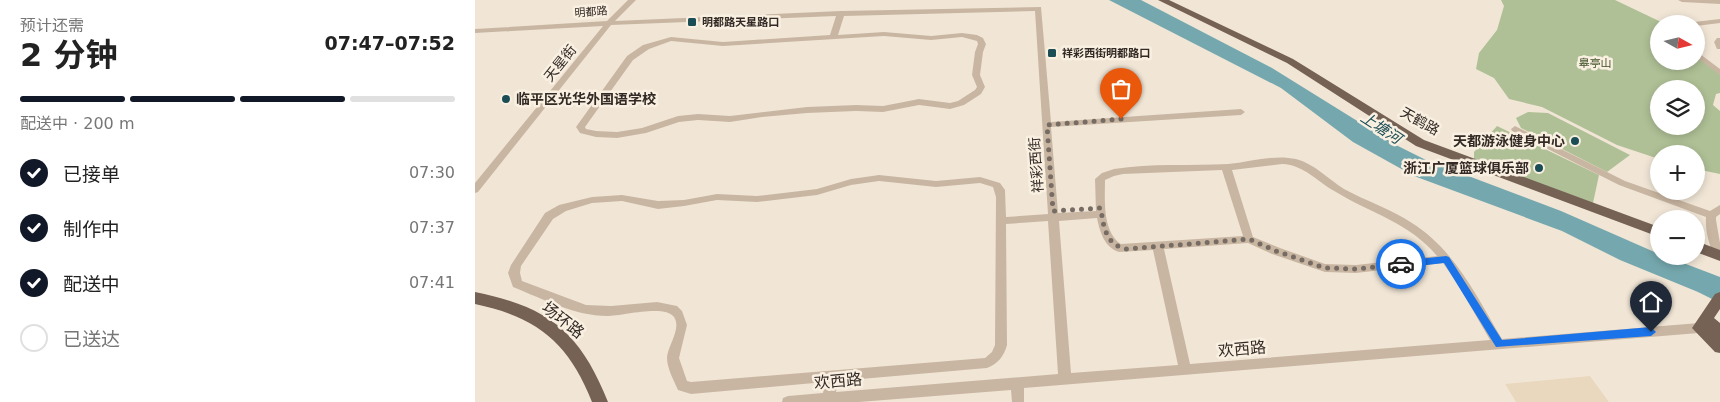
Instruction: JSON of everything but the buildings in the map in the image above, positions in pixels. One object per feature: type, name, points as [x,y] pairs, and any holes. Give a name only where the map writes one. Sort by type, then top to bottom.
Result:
[{"type":"main road","name":"天鹤路","points":[[1161,0],[1175,4],[1290,61],[1420,143],[1650,229]]},
{"type":"main road","points":[[1705,250],[1719,255]]},
{"type":"main road","name":"场环路","points":[[475,298],[519,310],[543,322],[566,340],[580,357],[593,382],[600,402]]},
{"type":"main road","points":[[1702,323],[1717,302]]},
{"type":"main road","points":[[1702,323],[1720,332]]},
{"type":"main road","points":[[1702,323],[1720,347]]},
{"type":"street","name":"天星街","points":[[475,190],[611,22],[632,0]]},
{"type":"street","points":[[1682,0],[1720,2]]},
{"type":"street","name":"明都路","points":[[475,31],[611,22],[841,12],[1038,9]]},
{"type":"street","name":"祥彩西街","points":[[1038,9],[1065,379]]},
{"type":"street","points":[[833,37],[841,12]]},
{"type":"street","points":[[1705,23],[1720,22]]},
{"type":"street","points":[[901,34],[934,38],[957,35],[974,36],[982,44],[976,75],[981,87],[978,92],[961,104],[950,106],[919,102],[883,109],[807,110],[730,119],[698,117],[678,119],[643,131],[617,135],[583,131],[580,127],[629,58],[637,52],[661,41],[678,38],[723,44],[833,37],[901,34]]},
{"type":"street","points":[[1720,40],[1718,42],[1720,47]]},
{"type":"street","points":[[1705,60],[1720,73]]},
{"type":"street","points":[[1047,125],[1241,112]]},
{"type":"street","points":[[1515,129],[1622,183],[1716,212],[1710,222],[1712,237],[1719,255]]},
{"type":"street","points":[[1446,260],[1357,269],[1325,268],[1276,251],[1249,239],[1127,249],[1113,245],[1108,240],[1101,211],[1100,180],[1104,175],[1112,172],[1226,167],[1283,161],[1295,162],[1340,190],[1410,226],[1437,248],[1446,260],[1499,344]]},
{"type":"street","points":[[1226,167],[1249,239]]},
{"type":"street","points":[[879,178],[936,184],[981,180],[991,182],[1000,190],[1001,217],[1001,346],[994,359],[987,363],[691,388],[683,386],[674,365],[673,357],[681,329],[679,314],[673,310],[657,306],[601,311],[571,307],[556,298],[517,284],[514,273],[516,265],[541,225],[556,211],[576,204],[612,198],[622,198],[645,204],[669,205],[717,197],[757,199],[799,195],[851,182],[879,178]]},
{"type":"street","points":[[1001,217],[1101,211]]},
{"type":"street","points":[[1158,246],[1185,369]]},
{"type":"street","name":"欢西路","points":[[788,402],[1499,344],[1702,323]]},
{"type":"street","points":[[829,398],[833,376]]},
{"type":"street","points":[[1017,383],[1018,402]]},
{"type":"green space","name":"皋亭山","points":[[1501,0],[1615,0],[1650,17],[1650,70],[1705,70],[1705,62],[1720,74],[1720,93],[1716,94],[1713,105],[1720,111],[1720,174],[1705,171],[1705,145],[1650,145],[1650,156],[1617,145],[1542,107],[1509,99],[1494,78],[1476,69],[1479,53],[1497,30],[1504,6]]},
{"type":"green space","name":"天都游泳健身中心","points":[[1528,112],[1548,113],[1630,155],[1607,172],[1521,128],[1516,118]]},
{"type":"green space","name":"浙江广厦篮球俱乐部","points":[[1497,126],[1599,175],[1593,203],[1474,160],[1474,152]]},
{"type":"shaded area","points":[[1590,376],[1609,402],[1516,402],[1505,384]]},
{"type":"water","points":[[1109,0],[1141,0],[1272,68],[1396,145],[1426,160],[1561,211],[1650,250],[1650,265],[1689,265],[1720,277],[1720,303],[1620,260],[1562,231],[1414,176],[1353,142],[1281,88]]},
{"type":"way so far","points":[[1121,119],[1047,125],[1053,211],[1101,208],[1108,240],[1113,245],[1127,249],[1249,239],[1312,265],[1325,268],[1342,270],[1401,264]]},
{"type":"place","name":"明都路天星路口","points":[[692,22]]},
{"type":"place","name":"祥彩西街明都路口","points":[[1052,53]]},
{"type":"place","name":"临平区光华外国语学校","points":[[506,99]]},
{"type":"place","name":"天都游泳健身中心","points":[[1575,141]]},
{"type":"place","name":"浙江广厦篮球俱乐部","points":[[1539,168]]},
{"type":"route","points":[[1401,264],[1446,260],[1455,271],[1499,344],[1651,332]]},
{"type":"water label","name":"上塘河","points":[[1381,128]]}]
